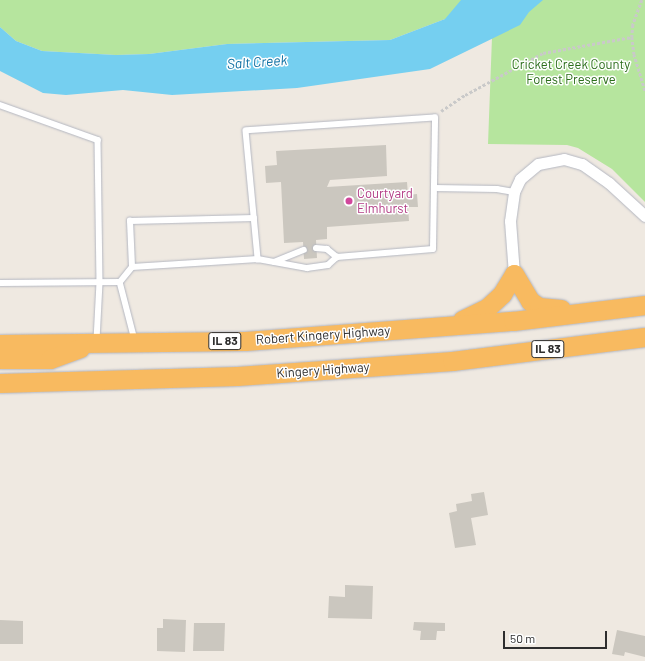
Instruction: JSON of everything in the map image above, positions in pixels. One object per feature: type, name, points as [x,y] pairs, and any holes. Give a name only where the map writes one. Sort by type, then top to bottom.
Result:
[{"type":"highway","points":[[449,325],[487,308],[502,294],[514,274],[530,301],[539,307],[596,311]]},
{"type":"highway","name":"Robert Kingery Highway","points":[[0,344],[245,341],[449,325],[645,305]]},
{"type":"highway","name":"Kingery Highway","points":[[0,383],[237,376],[452,361],[645,338]]},
{"type":"highway","points":[[0,359],[50,359],[97,343]]},
{"type":"street","points":[[514,274],[510,221],[514,192],[520,179],[538,164],[564,159],[582,164],[595,172],[645,216]]},
{"type":"lane","points":[[0,105],[98,140],[100,283],[97,343]]},
{"type":"lane","points":[[132,267],[258,259],[307,268],[328,265],[337,257],[433,249],[435,118],[246,131],[258,259]]},
{"type":"lane","points":[[434,188],[497,189],[514,192]]},
{"type":"lane","points":[[0,283],[120,282],[132,267],[130,221],[254,218]]},
{"type":"lane","points":[[316,248],[327,249],[337,257]]},
{"type":"lane","points":[[274,262],[304,250]]},
{"type":"lane","points":[[120,282],[136,342]]},
{"type":"path","points":[[642,0],[633,25],[632,37],[634,54],[645,91]]},
{"type":"path","points":[[442,111],[543,53],[632,37]]},
{"type":"green space","name":"Cricket Creek County Forest Preserve","points":[[0,0],[645,0],[645,202],[612,169],[578,148],[567,145],[488,144],[492,37],[445,19],[390,40],[227,44],[149,54],[116,55],[42,51],[16,41],[0,27]]},
{"type":"water","name":"Salt Creek","points":[[461,0],[543,0],[529,12],[520,25],[430,69],[297,88],[172,95],[123,90],[66,95],[43,93],[0,71],[0,27],[16,41],[42,51],[116,55],[149,54],[227,44],[390,40],[445,19]]},
{"type":"building","name":"Courtyard Elmhurst","points":[[386,145],[387,176],[330,180],[327,187],[407,182],[408,195],[417,194],[418,207],[408,207],[409,221],[327,227],[327,239],[316,240],[317,258],[304,259],[303,242],[284,243],[281,182],[266,183],[265,166],[277,165],[276,151]]},
{"type":"building","points":[[484,492],[488,515],[471,518],[476,545],[455,548],[449,513],[457,511],[456,504],[472,501],[471,494]]},
{"type":"building","points":[[345,585],[373,586],[372,619],[328,618],[329,596],[345,597]]},
{"type":"building","points":[[163,619],[186,620],[185,652],[157,651],[157,628],[163,628]]},
{"type":"building","points":[[0,620],[23,621],[23,644],[0,644]]},
{"type":"building","points":[[414,622],[445,623],[445,631],[437,631],[436,640],[420,640],[421,631],[413,630]]},
{"type":"building","points":[[194,623],[225,623],[224,651],[193,651]]},
{"type":"building","points":[[617,630],[645,636],[645,657],[625,652],[624,656],[612,654]]},
{"type":"place","name":"Courtyard Elmhurst","points":[[349,201]]}]
